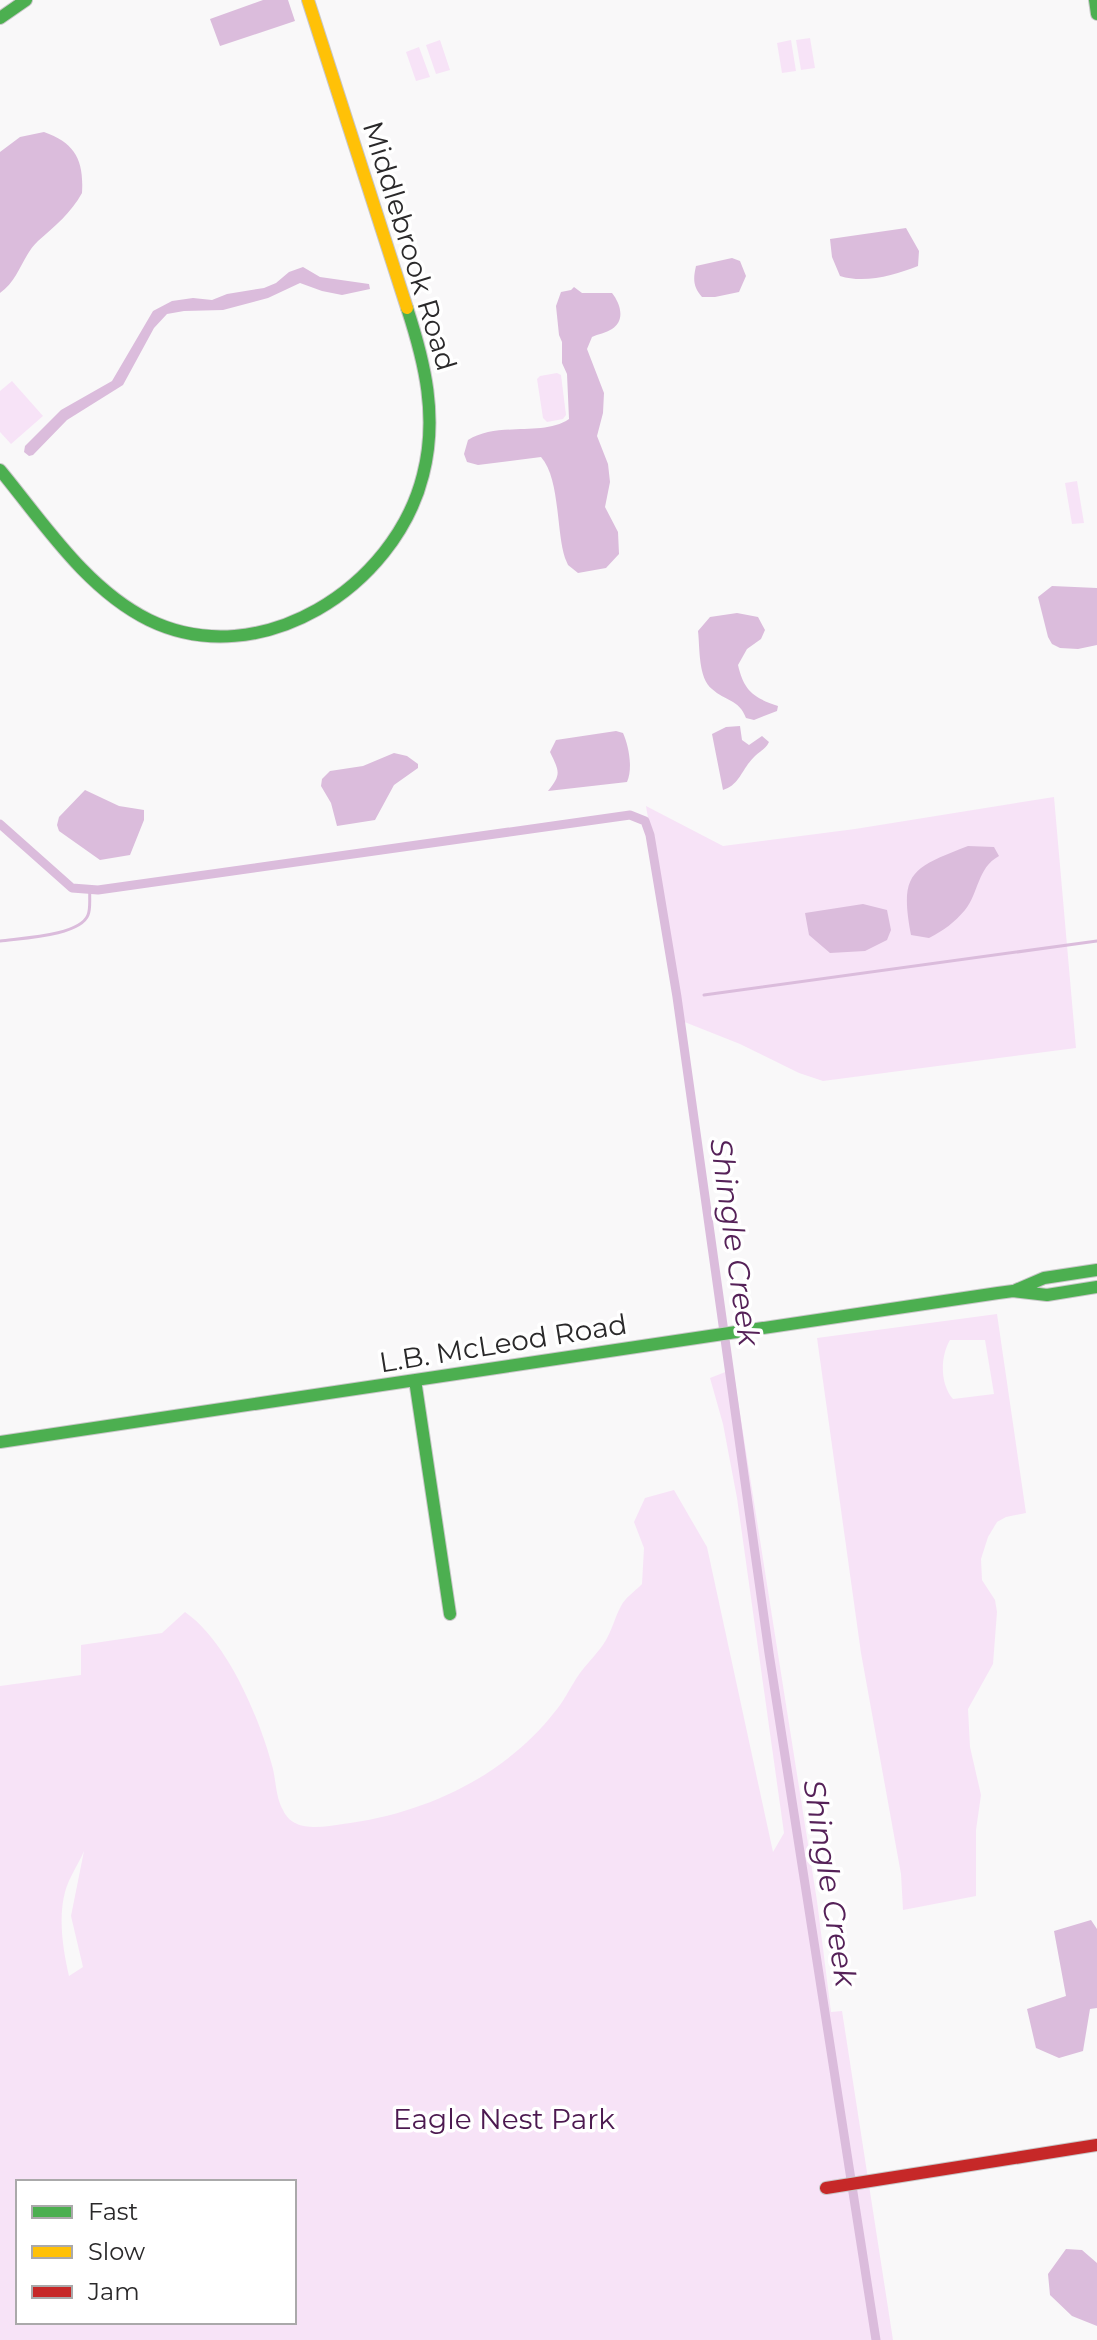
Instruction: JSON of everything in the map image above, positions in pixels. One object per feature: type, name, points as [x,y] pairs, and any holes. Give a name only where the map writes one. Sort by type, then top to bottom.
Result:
[{"type":"street","points":[[0,18],[26,0]]},
{"type":"street","name":"Middlebrook Road","points":[[0,470],[112,596],[147,619],[199,635],[248,634],[306,616],[354,585],[377,563],[398,536],[414,504],[426,464],[431,425],[429,387],[420,348],[308,0]]},
{"type":"street","points":[[1095,0],[1097,14]]},
{"type":"street","name":"L.B. McLeod Road","points":[[0,1442],[1013,1291],[1044,1278],[1097,1270]]},
{"type":"street","name":"L.B. McLeod Road","points":[[1013,1291],[1047,1295],[1097,1287]]},
{"type":"street","points":[[415,1380],[450,1614]]},
{"type":"street","points":[[826,2188],[1097,2145]]},
{"type":"green space","points":[[810,38],[815,68],[801,70],[796,40]]},
{"type":"green space","points":[[440,40],[450,70],[436,74],[426,45]]},
{"type":"green space","points":[[791,40],[796,71],[782,73],[777,43]]},
{"type":"green space","points":[[419,47],[430,77],[416,81],[406,52]]},
{"type":"green space","points":[[557,373],[561,375],[566,415],[563,419],[547,422],[543,418],[537,379]]},
{"type":"green space","points":[[12,381],[43,416],[11,444],[0,432],[0,391]]},
{"type":"green space","points":[[1077,481],[1084,523],[1072,524],[1065,483]]},
{"type":"green space","points":[[1054,797],[1076,1048],[823,1081],[682,1021],[646,806],[723,846],[855,829]]},
{"type":"green space","points":[[997,1314],[1026,1513],[997,1522],[981,1559],[982,1580],[995,1600],[997,1612],[993,1664],[968,1709],[970,1747],[981,1795],[976,1830],[976,1896],[903,1910],[901,1874],[861,1653],[817,1338]],"holes":[[[950,1340],[985,1340],[994,1394],[953,1399],[943,1370],[944,1354]]]},
{"type":"green space","name":"Eagle Nest Park","points":[[733,1369],[817,1901],[831,2012],[842,2011],[893,2340],[0,2340],[0,1686],[81,1675],[81,1645],[162,1633],[185,1612],[215,1642],[240,1683],[260,1728],[279,1800],[288,1817],[301,1825],[318,1827],[402,1812],[431,1802],[485,1774],[533,1737],[553,1714],[606,1640],[623,1603],[642,1584],[644,1548],[634,1522],[645,1498],[674,1490],[707,1547],[773,1852],[784,1833],[737,1498],[723,1424],[710,1378]],"holes":[[[84,1851],[71,1916],[83,1967],[69,1976],[62,1934],[63,1902],[69,1881]]]},
{"type":"shaded area","points":[[263,0],[288,0],[295,21],[220,46],[210,19]]},
{"type":"shaded area","points":[[44,132],[55,136],[75,154],[81,171],[82,193],[68,213],[33,247],[12,282],[0,293],[0,152],[20,137]]},
{"type":"shaded area","points":[[906,228],[919,251],[918,266],[870,279],[840,276],[832,257],[830,239]]},
{"type":"shaded area","points":[[732,258],[740,261],[746,276],[739,292],[702,297],[694,283],[696,266]]},
{"type":"shaded area","points":[[303,267],[320,277],[369,284],[370,289],[342,295],[300,283],[268,298],[223,310],[167,314],[154,328],[123,385],[67,420],[33,455],[24,452],[25,446],[61,410],[112,381],[153,311],[172,301],[193,298],[212,300],[227,294],[264,288]]},
{"type":"shaded area","points":[[574,287],[582,293],[612,293],[620,311],[616,325],[592,337],[587,349],[604,393],[597,436],[608,464],[610,482],[605,507],[618,532],[619,554],[606,568],[578,573],[565,558],[552,478],[541,457],[478,465],[467,462],[464,454],[468,440],[480,434],[546,427],[569,419],[567,374],[562,363],[556,306],[561,292]]},
{"type":"shaded area","points":[[1052,586],[1097,588],[1097,645],[1078,649],[1060,648],[1052,644],[1038,597]]},
{"type":"shaded area","points":[[737,613],[758,617],[765,630],[761,639],[747,649],[738,665],[743,681],[756,696],[778,706],[777,711],[754,720],[746,718],[736,704],[707,684],[700,662],[698,631],[710,617]]},
{"type":"shaded area","points":[[740,726],[742,740],[749,745],[762,736],[769,742],[737,780],[723,790],[712,734],[726,727]]},
{"type":"shaded area","points":[[616,731],[623,733],[628,751],[630,771],[627,782],[548,791],[557,776],[550,752],[556,740]]},
{"type":"shaded area","points":[[394,753],[407,756],[418,764],[418,768],[394,785],[375,820],[337,826],[331,803],[321,786],[322,779],[330,771],[363,766]]},
{"type":"shaded area","points":[[85,790],[119,806],[144,810],[144,820],[130,855],[100,860],[59,831],[59,817]]},
{"type":"shaded area","points":[[968,846],[994,847],[999,856],[986,867],[970,903],[953,922],[929,938],[911,935],[907,898],[914,875],[934,860]]},
{"type":"shaded area","points":[[863,904],[887,910],[891,930],[887,940],[865,951],[830,953],[809,935],[805,913]]},
{"type":"shaded area","points":[[1091,1920],[1097,1929],[1097,2008],[1090,2009],[1083,2051],[1059,2058],[1036,2048],[1027,2009],[1066,1996],[1054,1931]]},
{"type":"shaded area","points":[[1066,2249],[1082,2250],[1097,2263],[1097,2326],[1072,2316],[1050,2295],[1048,2274]]},
{"type":"waterway","name":"Shingle Creek","points":[[0,824],[72,888],[98,890],[630,815],[645,821],[650,835],[677,997],[769,1653],[876,2340]]},
{"type":"waterway","points":[[0,941],[74,928],[88,915],[90,890]]},
{"type":"waterway","points":[[704,995],[1097,941]]},
{"type":"traffic: fast","points":[[0,18],[26,0]]},
{"type":"traffic: fast","points":[[1095,0],[1097,14]]},
{"type":"traffic: fast","points":[[0,470],[67,553],[126,607],[149,620],[191,634],[235,636],[277,627],[317,610],[353,584],[384,552],[408,516],[423,475],[429,411],[424,370],[407,308]]},
{"type":"traffic: fast","points":[[1016,1290],[1044,1278],[1097,1270]]},
{"type":"traffic: fast","points":[[0,1442],[998,1293],[1013,1291],[1047,1295],[1097,1287]]},
{"type":"traffic: fast","points":[[415,1380],[450,1614]]},
{"type":"traffic: slow","points":[[308,0],[407,308]]},
{"type":"traffic: jam","points":[[826,2188],[1097,2145]]}]
